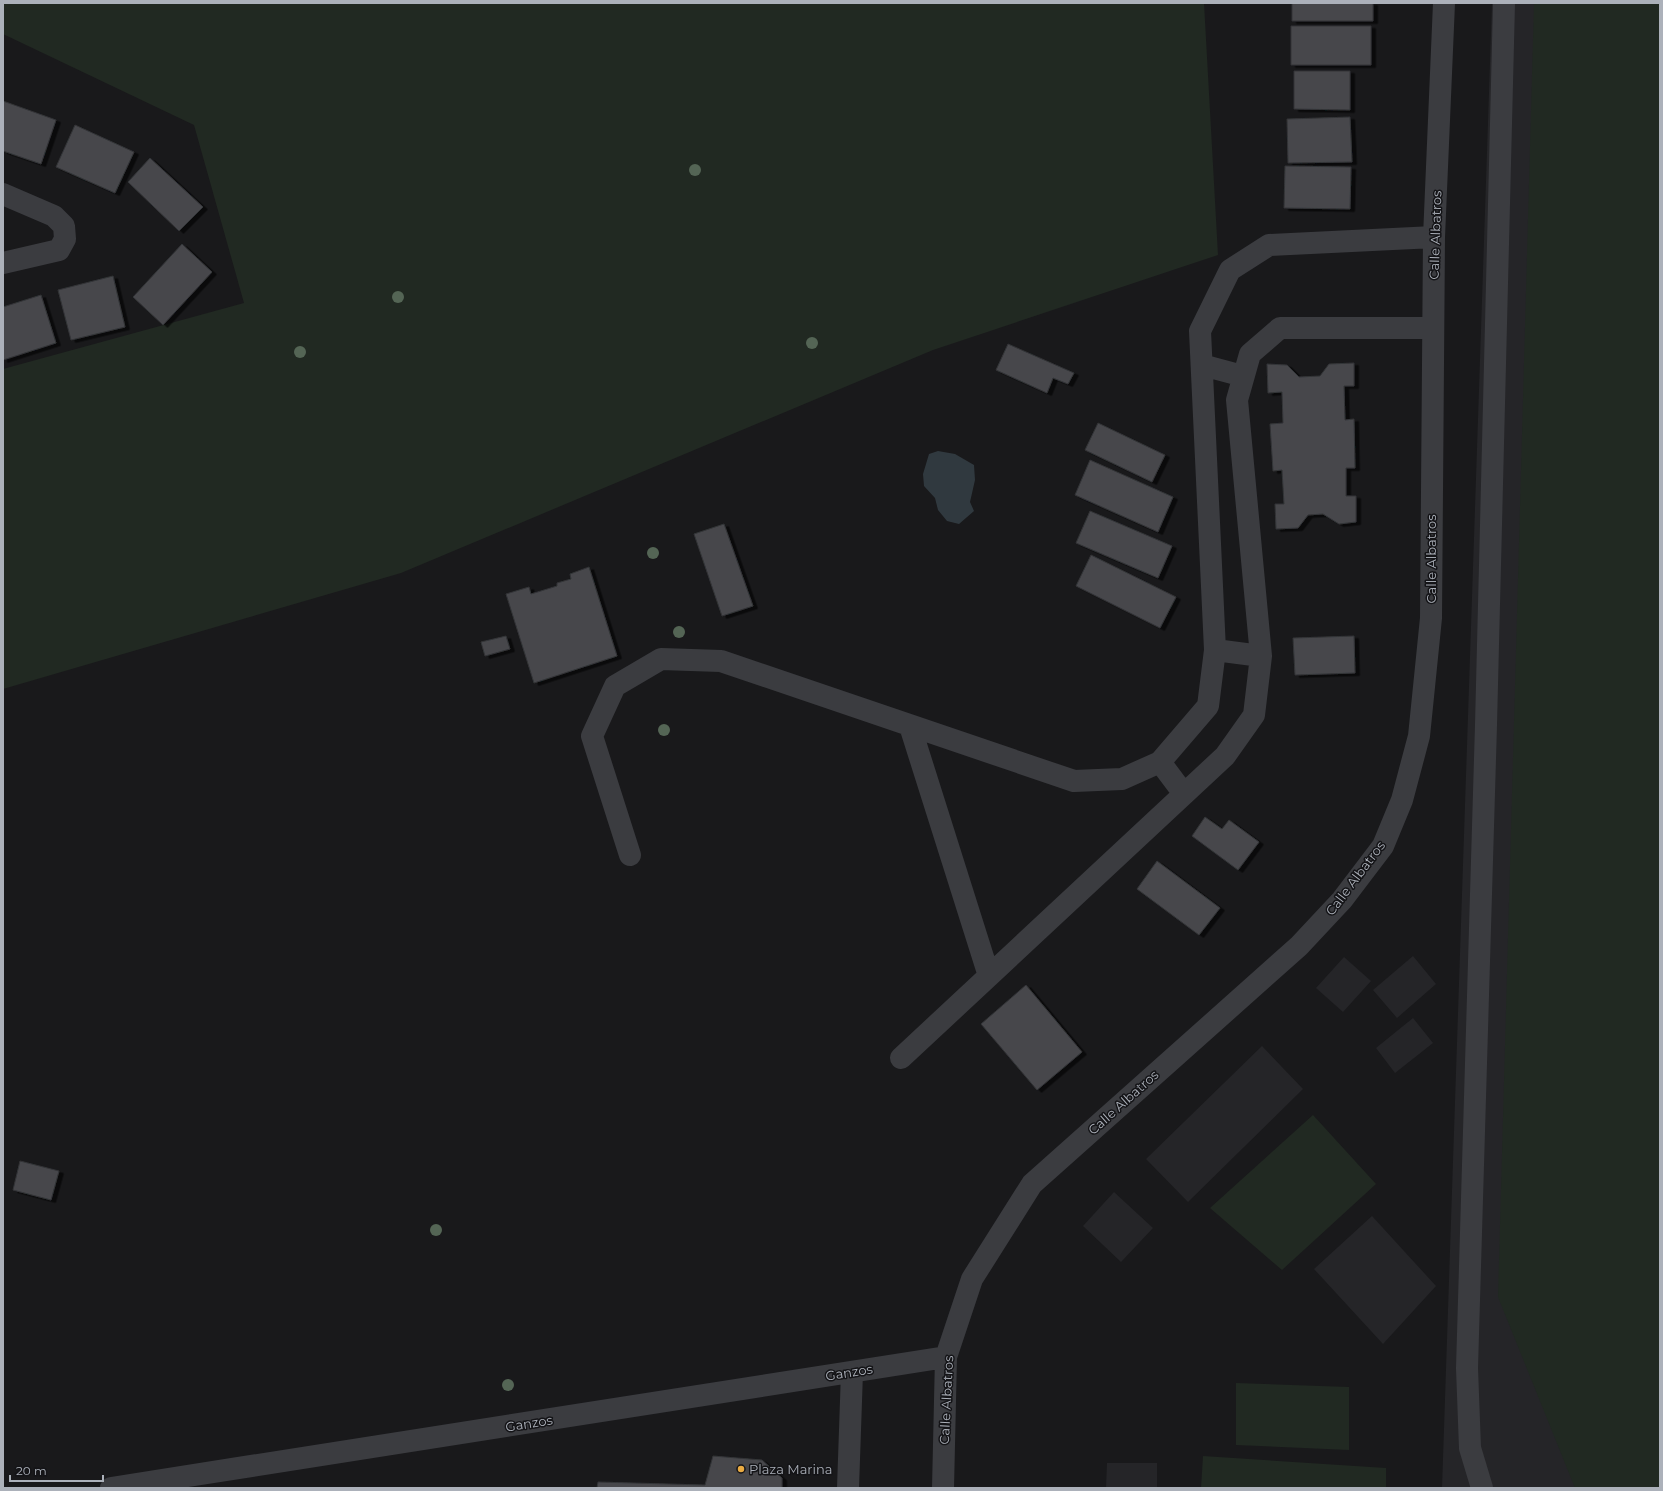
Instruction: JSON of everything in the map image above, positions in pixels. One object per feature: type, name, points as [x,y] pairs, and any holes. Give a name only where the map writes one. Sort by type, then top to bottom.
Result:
[{"type":"street","name":"Calle Albatros","points":[[943,1488],[946,1357],[972,1279],[1032,1184],[1299,946],[1342,900],[1383,846],[1402,800],[1419,736],[1431,618],[1432,328],[1434,237],[1444,3]]},
{"type":"street","points":[[1482,1488],[1470,1448],[1467,1368],[1486,725],[1504,3]]},
{"type":"street","points":[[3,194],[54,216],[64,226],[65,239],[59,250],[3,263]]},
{"type":"street","points":[[630,854],[592,736],[615,686],[661,659],[721,661],[1074,781],[1122,779],[1160,762],[1208,706],[1215,650],[1200,330],[1230,270],[1269,245],[1434,237]]},
{"type":"street","points":[[901,1058],[1225,756],[1254,715],[1261,656],[1237,400],[1250,354],[1280,328],[1432,328]]},
{"type":"street","points":[[1202,364],[1243,376]]},
{"type":"street","points":[[1215,650],[1261,656]]},
{"type":"street","points":[[910,726],[989,976]]},
{"type":"street","points":[[1160,762],[1184,794]]},
{"type":"street","name":"Ganzos","points":[[112,1488],[946,1357]]},
{"type":"street","points":[[848,1488],[852,1372]]},
{"type":"shaded area","points":[[3,3],[1204,3],[1218,255],[933,350],[401,573],[3,689],[3,369],[244,303],[194,125],[3,34]]},
{"type":"shaded area","points":[[1492,3],[1660,3],[1660,1488],[1442,1488]]},
{"type":"shaded area","points":[[1534,3],[1660,3],[1660,1488],[1575,1488],[1498,1297]]},
{"type":"shaded area","points":[[938,451],[955,454],[974,465],[975,480],[970,502],[974,511],[959,524],[947,521],[938,510],[935,498],[924,486],[923,474],[929,454]]},
{"type":"shaded area","points":[[1413,956],[1436,984],[1397,1018],[1373,990]]},
{"type":"shaded area","points":[[1344,957],[1371,981],[1343,1012],[1316,988]]},
{"type":"shaded area","points":[[1413,1018],[1433,1043],[1395,1073],[1376,1048]]},
{"type":"shaded area","points":[[1262,1046],[1303,1089],[1188,1202],[1146,1159]]},
{"type":"shaded area","points":[[1313,1115],[1376,1184],[1282,1270],[1210,1208]]},
{"type":"shaded area","points":[[1114,1192],[1153,1228],[1121,1262],[1083,1226]]},
{"type":"shaded area","points":[[1372,1216],[1436,1286],[1383,1344],[1314,1269]]},
{"type":"shaded area","points":[[1236,1383],[1349,1387],[1349,1450],[1236,1445]]},
{"type":"shaded area","points":[[1203,1456],[1386,1468],[1386,1488],[1201,1488]]},
{"type":"shaded area","points":[[1107,1463],[1157,1463],[1157,1488],[1106,1488]]},
{"type":"building","points":[[1292,3],[1373,3],[1373,21],[1292,21]]},
{"type":"building","points":[[1291,26],[1371,26],[1371,65],[1291,65]]},
{"type":"building","points":[[1294,71],[1350,71],[1350,110],[1294,109]]},
{"type":"building","points":[[3,101],[56,120],[41,164],[3,151]]},
{"type":"building","points":[[1350,117],[1352,162],[1288,163],[1287,119]]},
{"type":"building","points":[[75,125],[134,152],[115,193],[56,167]]},
{"type":"building","points":[[150,158],[203,207],[179,231],[128,182]]},
{"type":"building","points":[[1285,166],[1351,167],[1350,209],[1284,208]]},
{"type":"building","points":[[182,244],[212,272],[163,325],[133,297]]},
{"type":"building","points":[[113,276],[125,327],[71,340],[58,290]]},
{"type":"building","points":[[41,295],[56,343],[3,360],[3,307]]},
{"type":"building","points":[[1008,344],[1074,373],[1068,384],[1053,378],[1047,393],[996,370]]},
{"type":"building","points":[[1354,363],[1354,386],[1344,386],[1345,420],[1354,419],[1355,468],[1346,468],[1346,496],[1356,496],[1356,522],[1339,524],[1323,514],[1308,515],[1298,528],[1276,529],[1275,504],[1284,504],[1282,470],[1273,471],[1270,424],[1283,423],[1282,392],[1268,393],[1267,364],[1287,365],[1299,377],[1320,376],[1329,364]]},
{"type":"building","points":[[1098,423],[1165,455],[1152,482],[1085,450]]},
{"type":"building","points":[[1090,460],[1173,497],[1158,532],[1075,495]]},
{"type":"building","points":[[1090,511],[1172,546],[1158,578],[1076,543]]},
{"type":"building","points":[[724,524],[753,606],[722,616],[694,534]]},
{"type":"building","points":[[1091,555],[1176,597],[1160,628],[1076,586]]},
{"type":"building","points":[[589,567],[617,656],[534,683],[506,594],[529,587],[531,594],[557,586],[557,583],[571,579],[570,574]]},
{"type":"building","points":[[506,636],[510,649],[485,656],[481,642]]},
{"type":"building","points":[[1354,636],[1355,673],[1295,675],[1293,638]]},
{"type":"building","points":[[1205,817],[1222,829],[1229,820],[1259,842],[1238,870],[1192,836]]},
{"type":"building","points":[[1157,861],[1220,908],[1199,935],[1137,889]]},
{"type":"building","points":[[1026,985],[1082,1052],[1037,1090],[981,1024]]},
{"type":"building","points":[[20,1161],[59,1171],[51,1200],[13,1190]]},
{"type":"building","name":"Plaza Marina","points":[[713,1456],[762,1460],[782,1478],[782,1488],[597,1488],[598,1482],[705,1485]]},
{"type":"place","name":"Plaza Marina","points":[[741,1469]]}]
